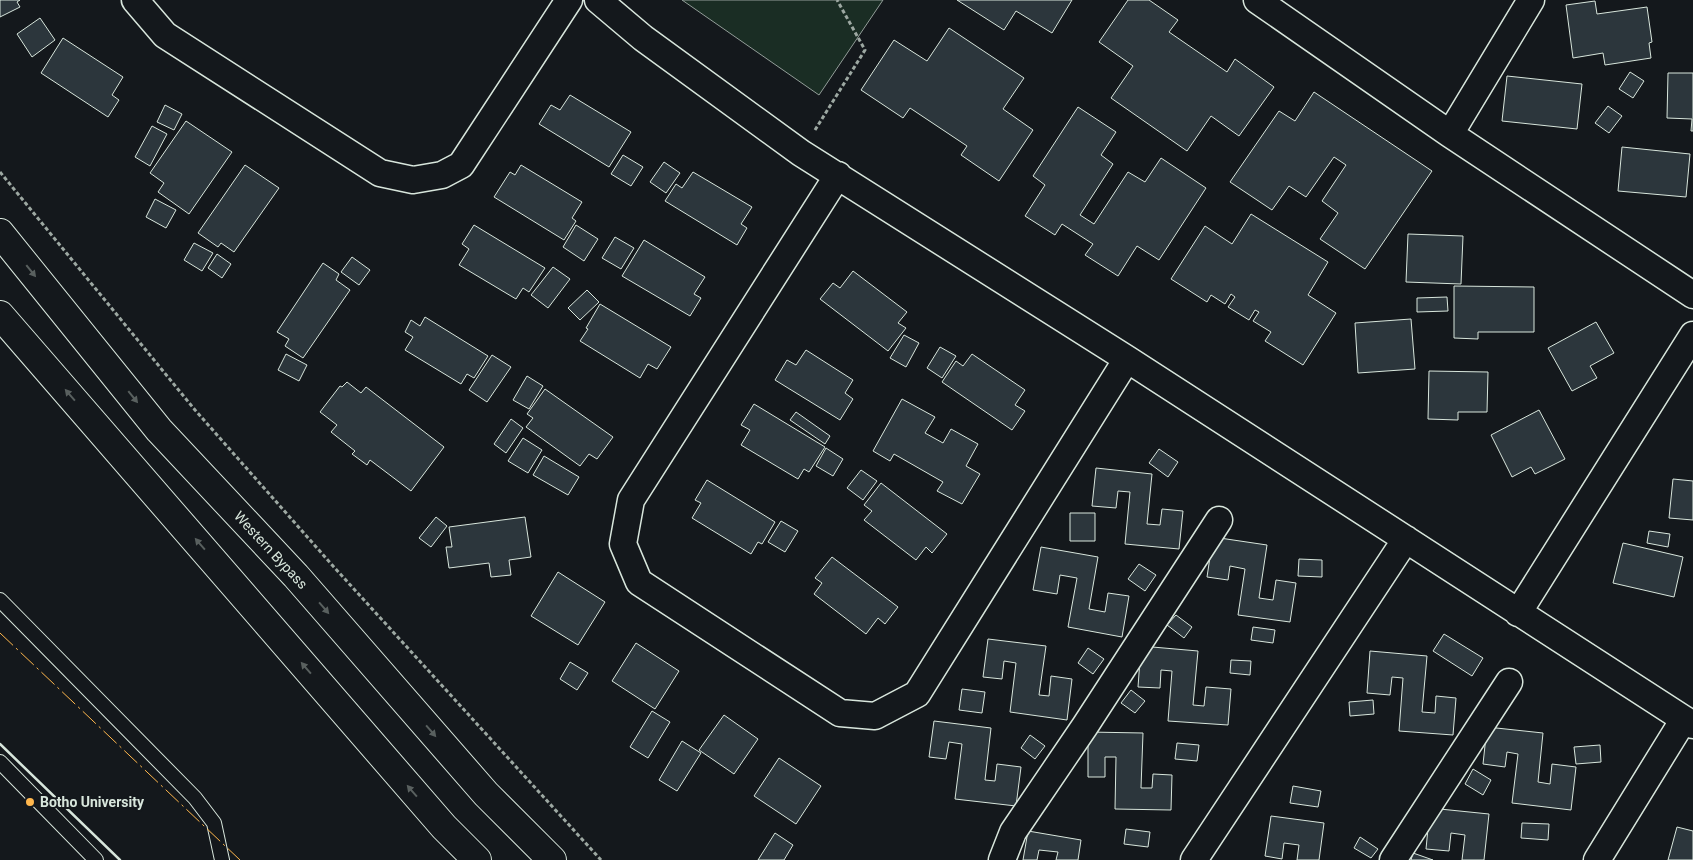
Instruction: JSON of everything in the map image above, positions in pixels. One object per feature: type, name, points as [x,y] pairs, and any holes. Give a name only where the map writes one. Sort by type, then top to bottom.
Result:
[{"type":"highway","name":"Western Bypass","points":[[0,233],[159,430],[296,576],[486,794],[552,860]]},
{"type":"highway","points":[[0,315],[444,828],[476,860]]},
{"type":"highway","points":[[486,794],[559,860]]},
{"type":"street","points":[[135,0],[165,36],[380,173],[413,180],[442,176],[460,165],[569,0]]},
{"type":"street","points":[[598,0],[643,38],[801,154],[838,175],[1127,359],[1688,722],[1597,860]]},
{"type":"street","points":[[1257,0],[1450,134],[1693,295]]},
{"type":"street","points":[[1450,134],[1532,0]]},
{"type":"street","points":[[838,175],[630,500],[623,544],[639,582],[840,713],[875,716],[917,694],[1127,359]]},
{"type":"street","points":[[1518,613],[1693,335]]},
{"type":"street","points":[[1002,860],[1013,832],[1219,520]]},
{"type":"street","points":[[1194,860],[1406,539]]},
{"type":"street","points":[[1393,860],[1509,682]]},
{"type":"lane","points":[[0,600],[195,798],[214,823],[222,860]]},
{"type":"lane","points":[[0,762],[96,860]]},
{"type":"path","points":[[801,154],[865,50],[836,0]]},
{"type":"path","points":[[0,172],[195,410],[333,566],[601,860]]},
{"type":"green space","points":[[682,0],[883,0],[819,95]]},
{"type":"building","points":[[0,0],[20,0],[17,2],[20,7],[0,17]]},
{"type":"building","points":[[957,0],[1072,0],[1052,33],[1016,11],[1004,30]]},
{"type":"building","points":[[1128,0],[1149,0],[1178,20],[1169,32],[1227,72],[1235,59],[1274,87],[1239,136],[1211,116],[1187,151],[1111,98],[1133,66],[1099,42]]},
{"type":"building","points":[[1595,1],[1597,14],[1647,7],[1652,42],[1649,43],[1651,58],[1605,65],[1603,53],[1573,58],[1566,5]]},
{"type":"building","points":[[40,18],[55,40],[32,57],[17,34]]},
{"type":"building","points":[[949,28],[1024,78],[1003,109],[1033,130],[999,181],[961,155],[967,146],[910,108],[903,118],[861,90],[894,40],[927,61]]},
{"type":"building","points":[[63,38],[123,77],[112,95],[119,100],[108,117],[41,73]]},
{"type":"building","points":[[1630,72],[1644,81],[1633,98],[1619,89]]},
{"type":"building","points":[[1668,73],[1693,73],[1693,131],[1691,131],[1692,119],[1667,118]]},
{"type":"building","points":[[1507,76],[1582,84],[1577,129],[1502,121]]},
{"type":"building","points":[[1314,92],[1432,171],[1365,269],[1320,239],[1338,213],[1322,201],[1346,165],[1334,157],[1306,197],[1289,186],[1272,210],[1230,182],[1279,111],[1295,121]]},
{"type":"building","points":[[570,95],[631,132],[609,167],[539,124],[551,105],[560,110]]},
{"type":"building","points":[[165,105],[182,114],[174,130],[157,122]]},
{"type":"building","points":[[1608,106],[1622,116],[1609,133],[1595,123]]},
{"type":"building","points":[[1078,107],[1116,132],[1101,155],[1113,164],[1080,215],[1094,224],[1128,172],[1145,182],[1161,158],[1206,188],[1159,260],[1137,246],[1118,276],[1085,255],[1093,244],[1062,224],[1055,235],[1025,216],[1045,185],[1033,176]]},
{"type":"building","points":[[186,121],[232,152],[189,214],[158,192],[164,183],[150,173]]},
{"type":"building","points":[[152,126],[167,134],[150,166],[135,157]]},
{"type":"building","points":[[1622,147],[1690,154],[1686,197],[1618,191]]},
{"type":"building","points":[[623,155],[643,167],[631,186],[611,174]]},
{"type":"building","points":[[664,162],[680,173],[666,193],[650,182]]},
{"type":"building","points":[[245,165],[279,188],[234,252],[221,243],[218,247],[198,233]]},
{"type":"building","points":[[521,165],[582,202],[572,218],[576,221],[564,240],[494,197],[510,172],[515,175]]},
{"type":"building","points":[[693,172],[752,207],[741,224],[747,228],[737,245],[665,201],[676,184],[682,188]]},
{"type":"building","points":[[155,199],[176,210],[166,228],[146,217]]},
{"type":"building","points":[[1251,214],[1328,262],[1308,295],[1336,313],[1303,365],[1265,341],[1271,332],[1253,321],[1259,312],[1255,310],[1249,320],[1228,307],[1235,297],[1231,294],[1225,304],[1211,295],[1207,302],[1171,279],[1205,226],[1232,244]]},
{"type":"building","points":[[474,225],[545,268],[529,292],[523,288],[516,299],[459,265],[469,249],[462,244]]},
{"type":"building","points":[[576,225],[598,239],[584,261],[563,247]]},
{"type":"building","points":[[1408,234],[1463,236],[1461,284],[1406,282]]},
{"type":"building","points":[[615,237],[634,248],[621,269],[602,258]]},
{"type":"building","points":[[644,240],[705,277],[694,294],[701,298],[690,316],[622,276]]},
{"type":"building","points":[[194,243],[213,253],[202,271],[184,260]]},
{"type":"building","points":[[217,254],[231,264],[222,278],[208,268]]},
{"type":"building","points":[[352,257],[370,270],[359,285],[341,272]]},
{"type":"building","points":[[323,263],[339,274],[336,280],[350,290],[303,358],[285,346],[289,339],[277,332]]},
{"type":"building","points":[[553,267],[570,279],[548,308],[531,295]]},
{"type":"building","points":[[853,271],[907,312],[898,323],[906,328],[888,351],[820,299],[833,283],[840,288]]},
{"type":"building","points":[[1454,286],[1534,287],[1534,332],[1478,332],[1478,339],[1454,338]]},
{"type":"building","points":[[587,290],[599,302],[580,320],[568,308]]},
{"type":"building","points":[[1447,297],[1448,311],[1417,312],[1417,298]]},
{"type":"building","points":[[600,304],[671,347],[657,369],[648,364],[640,378],[580,341]]},
{"type":"building","points":[[425,317],[488,356],[474,378],[467,374],[461,384],[405,350],[413,337],[405,332],[411,320],[420,326]]},
{"type":"building","points":[[1411,319],[1415,369],[1358,373],[1355,323]]},
{"type":"building","points":[[1596,322],[1614,353],[1590,366],[1597,378],[1572,391],[1548,348]]},
{"type":"building","points":[[904,335],[919,343],[906,367],[890,358]]},
{"type":"building","points":[[940,347],[956,356],[942,378],[927,368]]},
{"type":"building","points":[[806,350],[853,380],[845,393],[853,399],[840,420],[775,380],[787,360],[796,365]]},
{"type":"building","points":[[286,354],[307,365],[299,381],[278,370]]},
{"type":"building","points":[[972,354],[1025,390],[1015,405],[1025,411],[1012,430],[942,382],[956,361],[963,366]]},
{"type":"building","points":[[492,355],[511,367],[487,402],[469,390]]},
{"type":"building","points":[[1429,371],[1488,372],[1487,412],[1458,412],[1458,420],[1428,419]]},
{"type":"building","points":[[527,376],[543,386],[529,409],[513,400]]},
{"type":"building","points":[[347,382],[361,393],[366,387],[444,447],[411,491],[370,460],[367,465],[352,454],[355,451],[331,432],[337,425],[320,412],[340,386],[342,387]]},
{"type":"building","points":[[545,389],[613,437],[597,459],[589,454],[580,466],[526,427],[533,418],[527,414]]},
{"type":"building","points":[[902,399],[935,417],[925,433],[943,443],[951,429],[978,444],[966,466],[980,474],[962,504],[937,491],[943,482],[894,454],[890,461],[873,451]]},
{"type":"building","points":[[754,404],[825,447],[809,472],[804,469],[798,479],[741,445],[750,430],[741,425]]},
{"type":"building","points":[[1539,410],[1565,459],[1535,474],[1531,467],[1512,477],[1491,435]]},
{"type":"building","points":[[796,412],[830,436],[825,444],[790,420]]},
{"type":"building","points":[[511,419],[523,428],[506,453],[494,444]]},
{"type":"building","points":[[523,438],[542,450],[528,473],[508,461]]},
{"type":"building","points":[[826,448],[843,459],[833,476],[816,466]]},
{"type":"building","points":[[1159,449],[1178,462],[1168,477],[1149,463]]},
{"type":"building","points":[[544,456],[579,477],[568,495],[533,475]]},
{"type":"building","points":[[1096,468],[1152,474],[1147,524],[1160,525],[1162,509],[1183,511],[1179,549],[1125,544],[1130,492],[1118,491],[1116,508],[1092,506]]},
{"type":"building","points":[[861,470],[877,481],[863,500],[847,488]]},
{"type":"building","points":[[1673,479],[1693,481],[1693,520],[1669,518]]},
{"type":"building","points":[[707,480],[775,522],[762,544],[758,542],[751,554],[692,518],[701,503],[695,500]]},
{"type":"building","points":[[881,483],[947,534],[932,553],[926,547],[916,560],[864,520],[872,511],[864,505]]},
{"type":"building","points":[[1070,513],[1095,513],[1095,541],[1070,541]]},
{"type":"building","points":[[436,517],[447,526],[431,547],[419,538]]},
{"type":"building","points":[[525,517],[531,557],[509,560],[511,575],[491,577],[489,563],[449,568],[446,547],[452,547],[449,527]]},
{"type":"building","points":[[781,521],[798,531],[785,552],[768,542]]},
{"type":"building","points":[[1649,531],[1670,534],[1668,547],[1647,543]]},
{"type":"building","points":[[1213,537],[1267,545],[1259,598],[1273,600],[1276,580],[1296,583],[1290,622],[1238,615],[1245,569],[1230,566],[1228,580],[1207,577]]},
{"type":"building","points":[[1623,543],[1683,557],[1674,597],[1613,583]]},
{"type":"building","points":[[1041,547],[1098,557],[1089,609],[1105,612],[1108,593],[1129,596],[1122,637],[1068,627],[1077,578],[1060,575],[1057,594],[1033,590]]},
{"type":"building","points":[[832,557],[898,607],[885,624],[878,618],[866,634],[814,594],[822,583],[815,578]]},
{"type":"building","points":[[1299,559],[1322,560],[1322,577],[1298,576]]},
{"type":"building","points":[[1139,564],[1156,575],[1145,591],[1128,579]]},
{"type":"building","points":[[558,572],[605,602],[578,645],[531,616]]},
{"type":"building","points":[[1176,615],[1192,627],[1184,638],[1167,625]]},
{"type":"building","points":[[1253,627],[1275,630],[1273,643],[1251,640]]},
{"type":"building","points":[[1444,634],[1483,658],[1472,676],[1433,651]]},
{"type":"building","points":[[988,639],[1046,646],[1039,695],[1049,696],[1051,676],[1072,679],[1067,720],[1010,712],[1016,663],[1004,661],[1002,679],[983,677]]},
{"type":"building","points":[[636,643],[679,671],[655,709],[612,681]]},
{"type":"building","points":[[1141,646],[1198,651],[1193,705],[1204,706],[1206,687],[1231,689],[1228,725],[1168,721],[1172,671],[1161,670],[1160,688],[1138,687]]},
{"type":"building","points":[[1088,648],[1104,659],[1093,674],[1078,663]]},
{"type":"building","points":[[1370,651],[1427,656],[1422,712],[1435,713],[1436,696],[1456,698],[1453,735],[1399,731],[1403,678],[1392,677],[1390,695],[1367,693]]},
{"type":"building","points":[[1231,660],[1251,661],[1250,675],[1230,673]]},
{"type":"building","points":[[570,662],[588,673],[577,690],[560,679]]},
{"type":"building","points":[[962,689],[985,692],[982,713],[959,710]]},
{"type":"building","points":[[1131,690],[1145,701],[1135,713],[1121,703]]},
{"type":"building","points":[[1373,700],[1374,714],[1350,716],[1349,702]]},
{"type":"building","points":[[652,711],[670,722],[648,758],[630,747]]},
{"type":"building","points":[[724,715],[758,739],[734,774],[699,750]]},
{"type":"building","points":[[934,721],[991,728],[985,780],[995,781],[997,764],[1021,767],[1016,806],[955,799],[962,744],[949,742],[946,759],[929,757]]},
{"type":"building","points":[[1487,727],[1543,733],[1538,782],[1550,784],[1552,764],[1576,767],[1571,810],[1512,803],[1518,754],[1507,752],[1505,767],[1483,764]]},
{"type":"building","points":[[1088,732],[1143,733],[1141,788],[1152,788],[1153,774],[1172,775],[1171,810],[1115,809],[1116,757],[1105,757],[1105,777],[1088,777]]},
{"type":"building","points":[[1030,735],[1045,746],[1035,759],[1021,748]]},
{"type":"building","points":[[682,741],[701,753],[677,791],[659,780]]},
{"type":"building","points":[[1177,743],[1199,745],[1197,761],[1175,759]]},
{"type":"building","points":[[1600,745],[1601,762],[1576,764],[1574,747]]},
{"type":"building","points":[[779,758],[821,786],[796,824],[754,796]]},
{"type":"building","points":[[1473,769],[1491,780],[1483,795],[1465,784]]},
{"type":"building","points":[[1293,786],[1321,791],[1318,807],[1290,803]]},
{"type":"building","points":[[1430,808],[1489,814],[1484,860],[1462,860],[1465,835],[1451,833],[1449,851],[1426,849]]},
{"type":"building","points":[[1271,816],[1324,823],[1319,860],[1297,860],[1299,845],[1284,843],[1282,859],[1265,856]]},
{"type":"building","points":[[1522,823],[1549,824],[1548,840],[1521,838]]},
{"type":"building","points":[[1677,827],[1693,831],[1693,860],[1668,860]]},
{"type":"building","points":[[1126,829],[1150,832],[1148,847],[1124,844]]},
{"type":"building","points":[[1028,831],[1081,840],[1078,860],[1056,860],[1058,852],[1039,850],[1037,860],[1023,860]]},
{"type":"building","points":[[775,833],[793,845],[784,860],[758,860]]},
{"type":"building","points":[[1360,837],[1378,849],[1371,858],[1354,848]]},
{"type":"building","points":[[1413,853],[1433,860],[1411,860]]},
{"type":"wall","points":[[0,744],[120,860]]},
{"type":"power","points":[[0,633],[240,860]]},
{"type":"place","name":"Botho University","points":[[30,802]]}]
